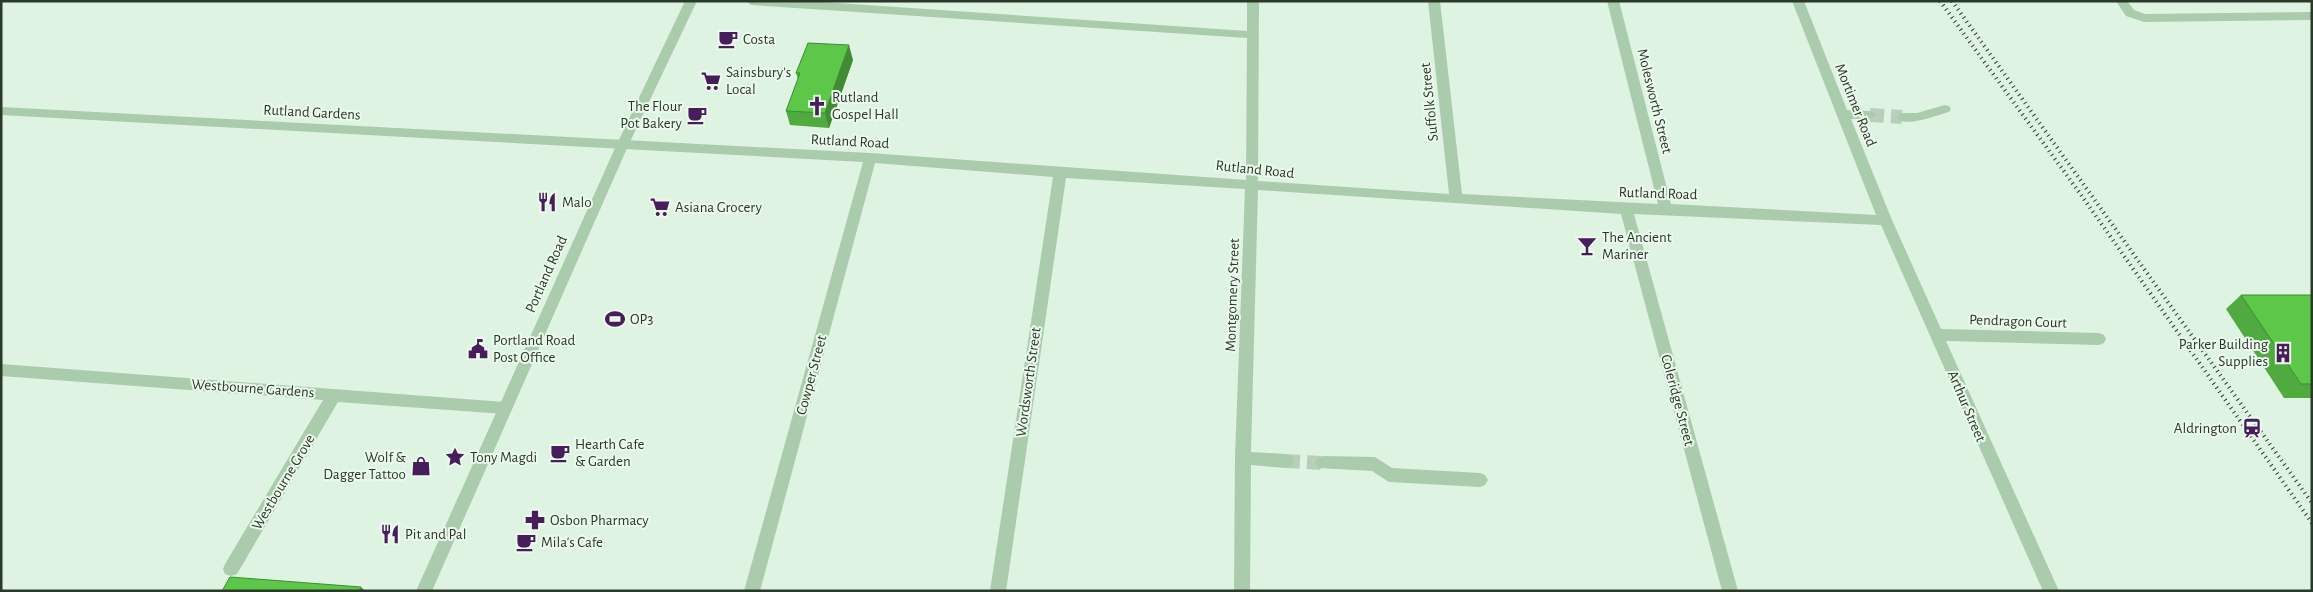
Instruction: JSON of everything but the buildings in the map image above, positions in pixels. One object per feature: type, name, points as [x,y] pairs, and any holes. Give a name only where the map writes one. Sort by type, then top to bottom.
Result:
[{"type":"street","name":"Portland Road","points":[[424,591],[622,146],[691,1]]},
{"type":"street","points":[[751,1],[1252,35]]},
{"type":"street","name":"Montgomery Street","points":[[1242,591],[1243,458],[1252,184],[1253,1]]},
{"type":"street","name":"Suffolk Street","points":[[1434,1],[1456,198]]},
{"type":"street","name":"Molesworth Street","points":[[1613,1],[1666,209]]},
{"type":"street","name":"Mortimer Road","points":[[1798,1],[1885,220]]},
{"type":"street","points":[[2121,1],[2130,13],[2144,18],[2312,16]]},
{"type":"street","points":[[1902,117],[1917,117],[1945,109]]},
{"type":"street","name":"Rutland Gardens","points":[[1,111],[622,146]]},
{"type":"street","points":[[1842,114],[1870,115]]},
{"type":"street","name":"Rutland Road","points":[[622,146],[870,158],[1060,173],[1252,184],[1278,188],[1626,209],[1666,209],[1885,220]]},
{"type":"street","name":"Cowper Street","points":[[752,591],[870,158]]},
{"type":"street","name":"Wordsworth Street","points":[[998,591],[1060,173]]},
{"type":"street","name":"Coleridge Street","points":[[1626,209],[1730,591]]},
{"type":"street","name":"Arthur Street","points":[[1885,220],[2051,591]]},
{"type":"street","name":"Pendragon Court","points":[[1936,335],[2098,339]]},
{"type":"street","name":"Westbourne Gardens","points":[[1,370],[504,408]]},
{"type":"street","name":"Westbourne Grove","points":[[231,569],[335,394]]},
{"type":"street","points":[[1243,458],[1286,461]]},
{"type":"street","points":[[1323,463],[1375,464],[1389,475],[1480,480]]},
{"type":"tunnel","points":[[1870,115],[1902,117]]},
{"type":"tunnel","points":[[1286,461],[1323,463]]},
{"type":"railway","points":[[1940,1],[2079,192],[2312,523]]},
{"type":"railway","points":[[1952,1],[2312,503]]},
{"type":"place","name":"Costa","points":[[728,39]]},
{"type":"place","name":"Sainsbury's Local","points":[[711,81]]},
{"type":"place","name":"Rutland Gospel Hall","points":[[817,106]]},
{"type":"place","name":"The Flour Pot Bakery","points":[[697,115]]},
{"type":"place","name":"Malo","points":[[547,202]]},
{"type":"place","name":"Asiana Grocery","points":[[660,207]]},
{"type":"place","name":"The Ancient Mariner","points":[[1587,246]]},
{"type":"place","name":"OP3","points":[[615,319]]},
{"type":"place","name":"Portland Road Post Office","points":[[478,349]]},
{"type":"place","name":"Parker Building Supplies","points":[[2283,353]]},
{"type":"place","name":"Aldrington","points":[[2252,428]]},
{"type":"place","name":"Hearth Cafe & Garden","points":[[560,453]]},
{"type":"place","name":"Tony Magdi","points":[[455,457]]},
{"type":"place","name":"Wolf & Dagger Tattoo","points":[[421,466]]},
{"type":"place","name":"Osbon Pharmacy","points":[[535,520]]},
{"type":"place","name":"Pit and Pal","points":[[390,534]]},
{"type":"place","name":"Mila's Cafe","points":[[526,542]]}]
